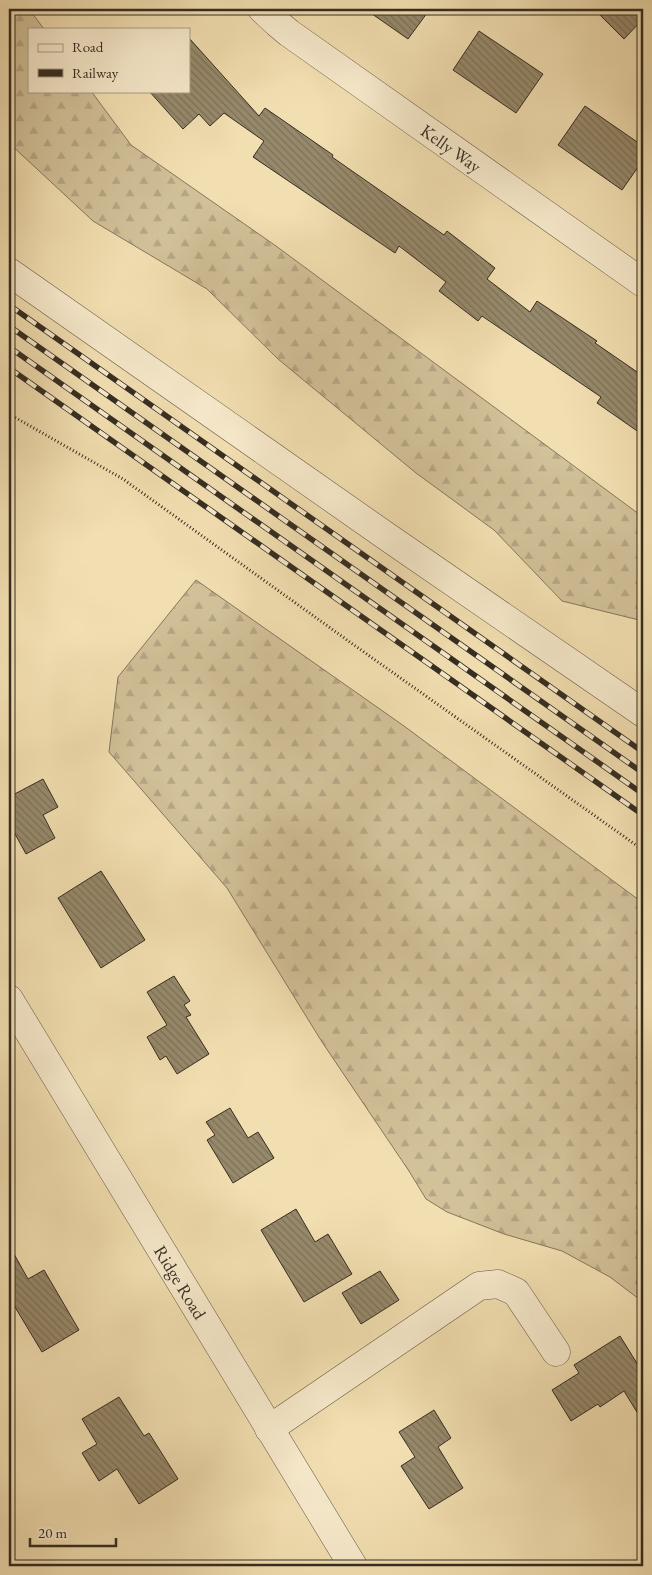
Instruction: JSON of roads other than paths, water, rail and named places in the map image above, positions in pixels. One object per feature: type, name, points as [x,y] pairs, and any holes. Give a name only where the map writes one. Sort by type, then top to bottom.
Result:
[{"type":"street","name":"Kelly Way","points":[[262,9],[289,33],[643,283]]},
{"type":"street","points":[[9,272],[378,531],[643,713]]},
{"type":"street","name":"Ridge Road","points":[[9,999],[353,1566]]},
{"type":"street","points":[[269,1429],[479,1286],[498,1284],[516,1292],[556,1352]]},
{"type":"railway","points":[[9,305],[643,752]]},
{"type":"railway","points":[[9,326],[643,773]]},
{"type":"railway","points":[[9,347],[643,794]]},
{"type":"railway","points":[[9,368],[643,815]]}]
